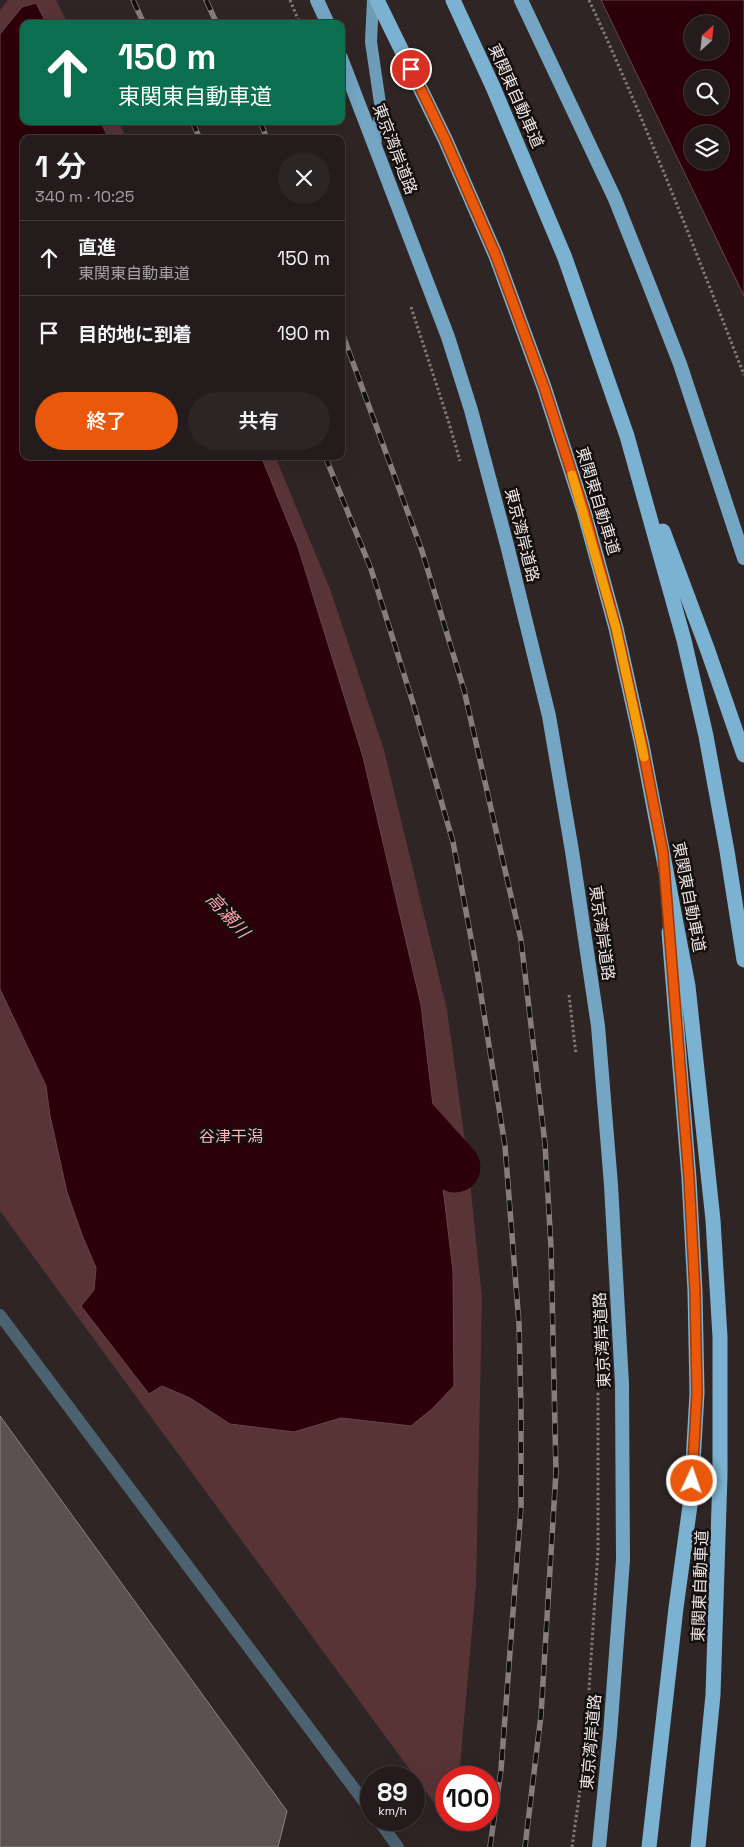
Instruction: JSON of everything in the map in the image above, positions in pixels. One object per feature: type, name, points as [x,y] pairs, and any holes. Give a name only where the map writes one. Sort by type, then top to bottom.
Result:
[{"type":"highway","points":[[317,0],[326,20]]},
{"type":"highway","name":"東関東自動車道","points":[[377,0],[445,139],[492,246],[544,387],[584,511],[616,628],[644,754],[663,853],[713,1220],[720,1347],[720,1475],[713,1695],[698,1847]]},
{"type":"highway","name":"東関東自動車道","points":[[453,0],[500,104],[565,258],[627,436],[684,640],[706,736],[744,960]]},
{"type":"highway","points":[[521,0],[615,199],[645,272],[680,364],[744,558]]},
{"type":"highway","name":"東京湾岸道路","points":[[345,68],[448,337],[471,410],[507,546],[548,716],[572,850],[598,1026],[611,1185],[622,1384],[623,1540],[610,1734],[599,1847]]},
{"type":"highway","points":[[627,436],[708,651],[744,755]]},
{"type":"highway","points":[[649,1847],[676,1608],[691,1498],[697,1393],[695,1291],[681,986]]},
{"type":"main road","points":[[373,0],[371,42],[381,110],[375,145]]},
{"type":"street","points":[[0,1315],[360,1796]]},
{"type":"street","points":[[386,1831],[398,1847]]},
{"type":"path","points":[[290,0],[298,20]]},
{"type":"path","points":[[589,0],[621,69],[686,226],[744,375]]},
{"type":"path","points":[[409,302],[460,462]]},
{"type":"path","points":[[569,995],[576,1054]]},
{"type":"path","points":[[587,1726],[598,1551],[598,1388]]},
{"type":"path","points":[[572,1847],[582,1774]]},
{"type":"green space","name":"谷津干潟","points":[[8,0],[56,0],[66,20],[20,20],[20,125],[120,125],[125,135],[20,135],[20,460],[277,460],[330,589],[384,750],[447,1010],[468,1163],[482,1298],[476,1585],[460,1766],[435,1766],[435,1804],[425,1790],[425,1766],[407,1766],[0,1211],[0,10]]},
{"type":"water","points":[[601,0],[744,0],[744,296]]},
{"type":"water","name":"谷津干潟","points":[[36,3],[45,20],[20,20],[20,125],[102,125],[107,135],[20,135],[20,460],[263,460],[298,547],[363,757],[421,1005],[453,1271],[454,1386],[432,1409],[411,1426],[341,1418],[294,1432],[230,1424],[190,1398],[162,1386],[149,1394],[81,1306],[94,1290],[96,1268],[67,1192],[50,1116],[46,1086],[0,989],[0,34],[22,7]]},
{"type":"building","points":[[0,1416],[287,1811],[278,1847],[0,1847]]},
{"type":"waterway","name":"高瀬川","points":[[390,1095],[455,1167]]},
{"type":"railway","points":[[133,0],[142,20]]},
{"type":"railway","points":[[206,0],[215,20]]},
{"type":"railway","points":[[194,125],[198,135]]},
{"type":"railway","points":[[262,125],[265,135]]},
{"type":"railway","points":[[345,341],[422,551],[464,690],[521,940],[545,1144],[551,1247],[556,1472],[541,1715],[525,1847]]},
{"type":"railway","points":[[327,460],[371,569],[413,703],[453,842],[477,970],[505,1146],[519,1324],[521,1507],[501,1770],[490,1847]]},
{"type":"slow traffic","points":[[572,475],[584,511],[616,628],[644,757]]},
{"type":"route","points":[[411,69],[445,139],[496,256],[544,387],[584,511],[616,628],[642,745],[663,853],[689,1178],[695,1291],[697,1393],[692,1481]]}]
